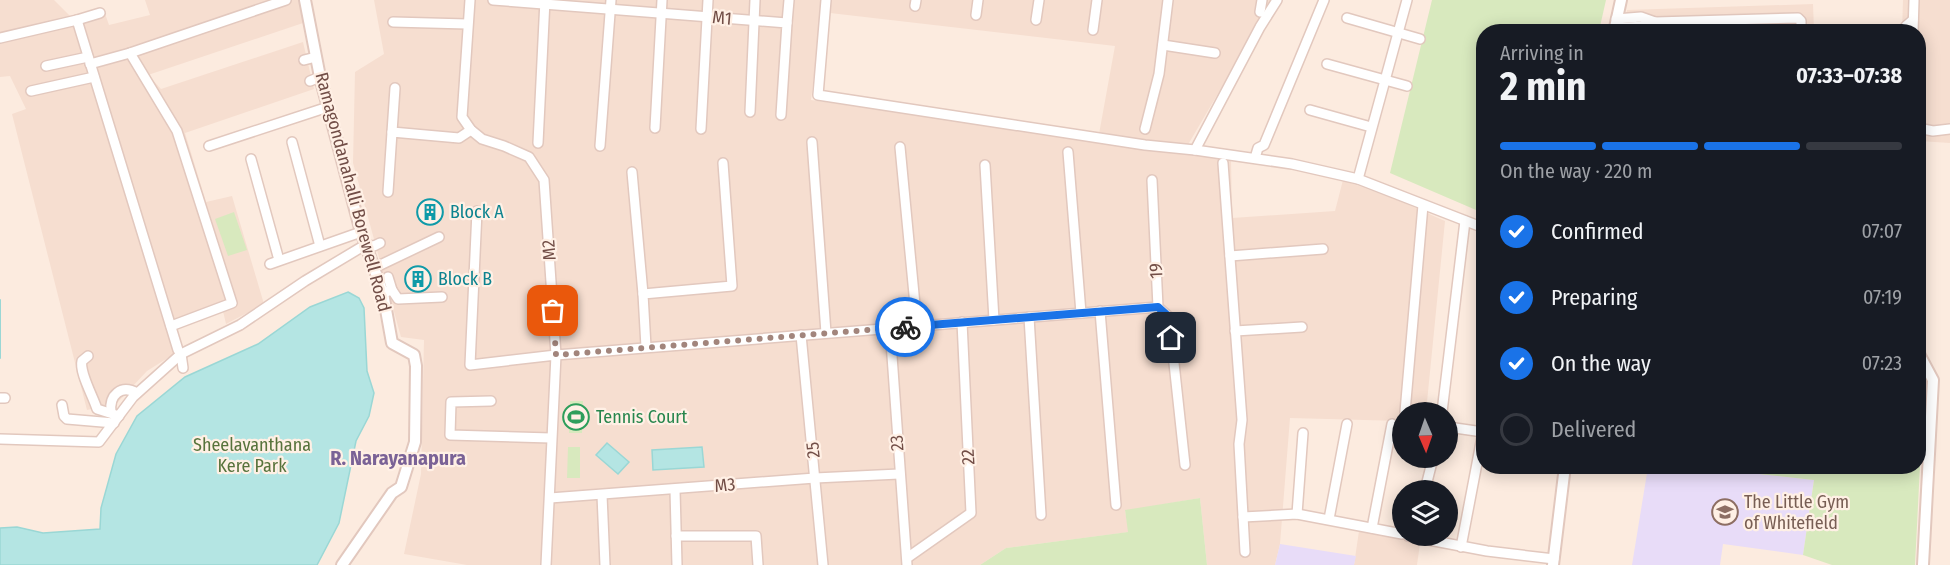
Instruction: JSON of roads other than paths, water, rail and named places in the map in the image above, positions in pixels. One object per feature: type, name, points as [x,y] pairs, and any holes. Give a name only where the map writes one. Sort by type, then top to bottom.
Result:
[{"type":"street","points":[[46,66],[130,53],[286,0]]},
{"type":"street","name":"Ramagondanahalli Borewell Road","points":[[305,0],[316,57],[315,79],[328,107],[361,232],[374,244],[388,291],[392,343],[414,355],[416,377],[415,442],[401,487],[393,493],[342,565]]},
{"type":"street","points":[[392,132],[459,138],[471,130],[462,117],[470,0]]},
{"type":"street","name":"M1","points":[[493,0],[611,5],[662,13],[787,23]]},
{"type":"street","points":[[655,128],[662,0]]},
{"type":"street","points":[[701,129],[708,0]]},
{"type":"street","points":[[750,112],[755,0]]},
{"type":"street","points":[[781,115],[789,0]]},
{"type":"street","points":[[826,0],[818,95],[1134,144],[1267,160],[1358,179],[1476,225]]},
{"type":"street","points":[[976,15],[978,0]]},
{"type":"street","points":[[1036,20],[1039,0]]},
{"type":"street","points":[[1093,30],[1097,0]]},
{"type":"street","points":[[1145,129],[1159,74],[1168,0]]},
{"type":"street","points":[[1260,12],[1262,0]]},
{"type":"street","points":[[1195,150],[1260,27],[1277,0]]},
{"type":"street","points":[[1255,158],[1258,148],[1264,145],[1324,0]]},
{"type":"street","points":[[1358,179],[1407,0]]},
{"type":"street","points":[[1615,24],[1621,0]]},
{"type":"street","points":[[1913,24],[1914,0]]},
{"type":"street","points":[[538,142],[544,2]]},
{"type":"street","points":[[600,146],[611,5]]},
{"type":"street","points":[[0,38],[77,20],[100,12]]},
{"type":"street","points":[[1621,24],[1641,17],[1651,24]]},
{"type":"street","points":[[1347,18],[1420,39]]},
{"type":"street","points":[[1703,24],[1798,18],[1801,24]]},
{"type":"street","points":[[77,20],[183,368]]},
{"type":"street","points":[[1908,24],[1913,20]]},
{"type":"street","points":[[393,22],[467,24]]},
{"type":"street","points":[[1163,45],[1215,53]]},
{"type":"street","points":[[130,53],[177,131],[232,303],[171,326]]},
{"type":"street","points":[[304,60],[316,57]]},
{"type":"street","points":[[1327,64],[1407,86]]},
{"type":"street","points":[[31,91],[94,77]]},
{"type":"street","points":[[388,192],[395,88]]},
{"type":"street","points":[[209,146],[328,107]]},
{"type":"street","points":[[1310,110],[1371,127]]},
{"type":"street","points":[[1926,130],[1950,129]]},
{"type":"street","name":"M2","points":[[471,130],[482,139],[529,157],[544,180],[556,355],[546,565]]},
{"type":"street","points":[[292,142],[320,246]]},
{"type":"street","points":[[812,142],[826,333]]},
{"type":"street","points":[[1264,145],[1269,150],[1267,160]]},
{"type":"street","points":[[900,147],[917,326]]},
{"type":"street","points":[[1068,152],[1081,313]]},
{"type":"street","points":[[251,159],[275,262],[361,232]]},
{"type":"street","points":[[643,294],[732,286],[723,163]]},
{"type":"street","points":[[1223,163],[1242,420],[1239,444],[1245,552]]},
{"type":"street","points":[[986,165],[994,320]]},
{"type":"street","points":[[632,172],[646,347]]},
{"type":"street","name":"19","points":[[1152,180],[1158,307],[1169,317],[1185,465]]},
{"type":"street","points":[[1406,402],[1423,205]]},
{"type":"street","points":[[477,211],[470,365],[646,347],[1158,307]]},
{"type":"street","points":[[1443,402],[1465,221]]},
{"type":"street","points":[[382,273],[439,237]]},
{"type":"street","points":[[0,439],[99,442],[115,417],[180,352],[240,325],[305,281],[374,244]]},
{"type":"street","points":[[1230,256],[1323,249]]},
{"type":"street","points":[[388,291],[398,299],[442,297]]},
{"type":"street","points":[[1100,311],[1116,505]]},
{"type":"street","points":[[1029,317],[1041,515]]},
{"type":"street","name":"22","points":[[907,562],[971,513],[962,322]]},
{"type":"street","points":[[1235,331],[1302,327]]},
{"type":"street","name":"23","points":[[890,328],[907,562]]},
{"type":"street","name":"25","points":[[801,335],[823,565]]},
{"type":"street","points":[[88,356],[82,361],[80,368],[98,409],[115,417]]},
{"type":"street","points":[[1923,565],[1932,380],[1926,368]]},
{"type":"street","points":[[115,417],[112,398],[115,394],[122,389],[129,389],[137,393]]},
{"type":"street","points":[[491,401],[450,402],[450,435],[551,438]]},
{"type":"street","points":[[62,405],[64,416],[67,419],[115,417]]},
{"type":"street","points":[[1329,519],[1347,424]]},
{"type":"street","points":[[1372,528],[1392,424]]},
{"type":"street","points":[[1458,428],[1476,431]]},
{"type":"street","points":[[1298,514],[1303,433]]},
{"type":"street","points":[[1461,547],[1476,469]]},
{"type":"street","name":"M3","points":[[550,498],[815,478],[900,474]]},
{"type":"street","points":[[1457,546],[1553,562],[1564,474]]},
{"type":"street","points":[[675,490],[677,565]]},
{"type":"street","points":[[602,495],[605,565]]},
{"type":"street","points":[[1243,517],[1298,514],[1392,532]]},
{"type":"street","points":[[676,536],[756,536],[758,565]]},
{"type":"water","name":"Sheelavanthana Kere Park","points":[[348,292],[359,298],[364,308],[367,371],[374,393],[369,416],[356,441],[339,523],[317,565],[0,565],[0,528],[17,527],[43,533],[100,529],[101,508],[116,454],[137,416],[185,377],[258,344],[310,307]]},
{"type":"water","points":[[607,443],[629,462],[618,474],[596,455]]},
{"type":"water","points":[[702,447],[704,467],[653,470],[652,450]]},
{"type":"waterway","points":[[0,300],[0,358]]},
{"type":"place","name":"Block A","points":[[430,212]]},
{"type":"place","name":"Block B","points":[[418,279]]},
{"type":"place","name":"Tennis Court","points":[[576,417]]},
{"type":"place","name":"The Little Gym of Whitefield","points":[[1725,512]]},
{"type":"district","name":"R. Narayanapura","points":[[398,458]]}]
